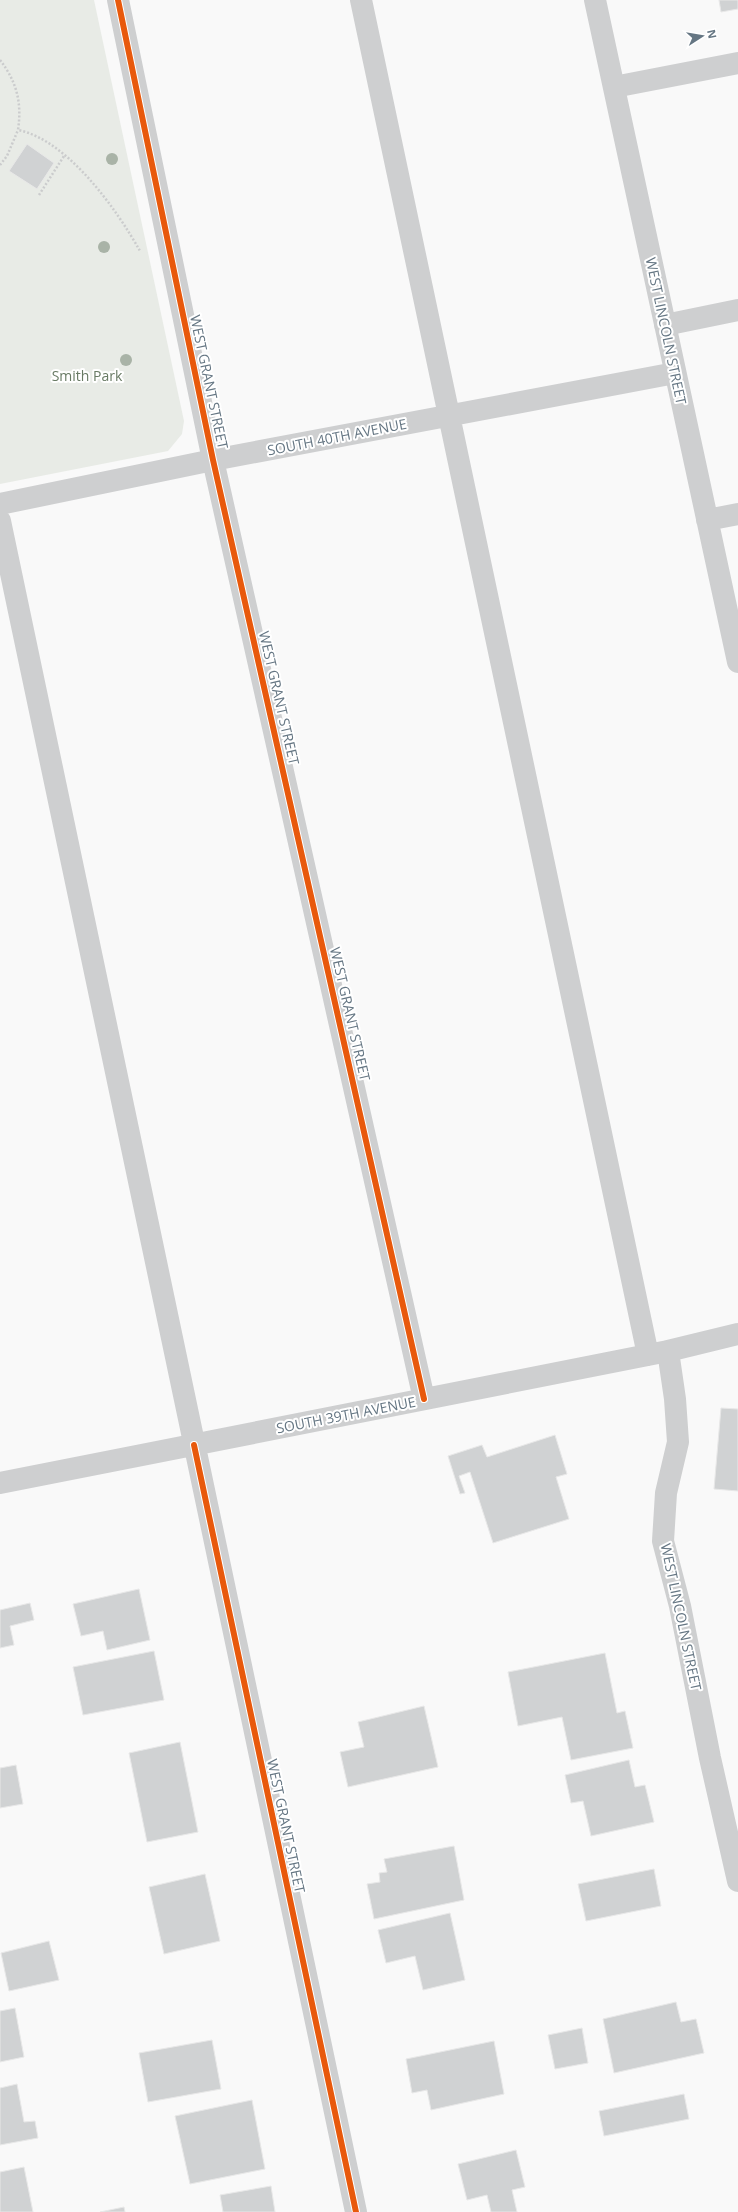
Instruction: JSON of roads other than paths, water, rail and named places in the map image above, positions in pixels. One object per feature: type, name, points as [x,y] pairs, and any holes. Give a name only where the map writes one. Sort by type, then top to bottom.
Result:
[{"type":"street","name":"WEST GRANT STREET","points":[[118,0],[213,460],[424,1399]]},
{"type":"street","name":"WEST LINCOLN STREET","points":[[361,0],[450,415],[658,1353],[676,1399],[678,1442],[666,1493],[663,1541],[680,1606],[738,1880]]},
{"type":"street","name":"WEST LINCOLN STREET","points":[[595,0],[738,662]]},
{"type":"street","points":[[614,87],[738,63]]},
{"type":"street","points":[[665,325],[738,310]]},
{"type":"street","name":"SOUTH 40TH AVENUE","points":[[0,504],[213,460],[675,372]]},
{"type":"street","points":[[707,520],[738,514]]},
{"type":"street","name":"WEST GRANT STREET","points":[[0,521],[356,2212]]},
{"type":"street","name":"SOUTH 39TH AVENUE","points":[[0,1483],[658,1353],[738,1334]]},
{"type":"park label","name":"Smith Park","points":[[87,376]]}]
